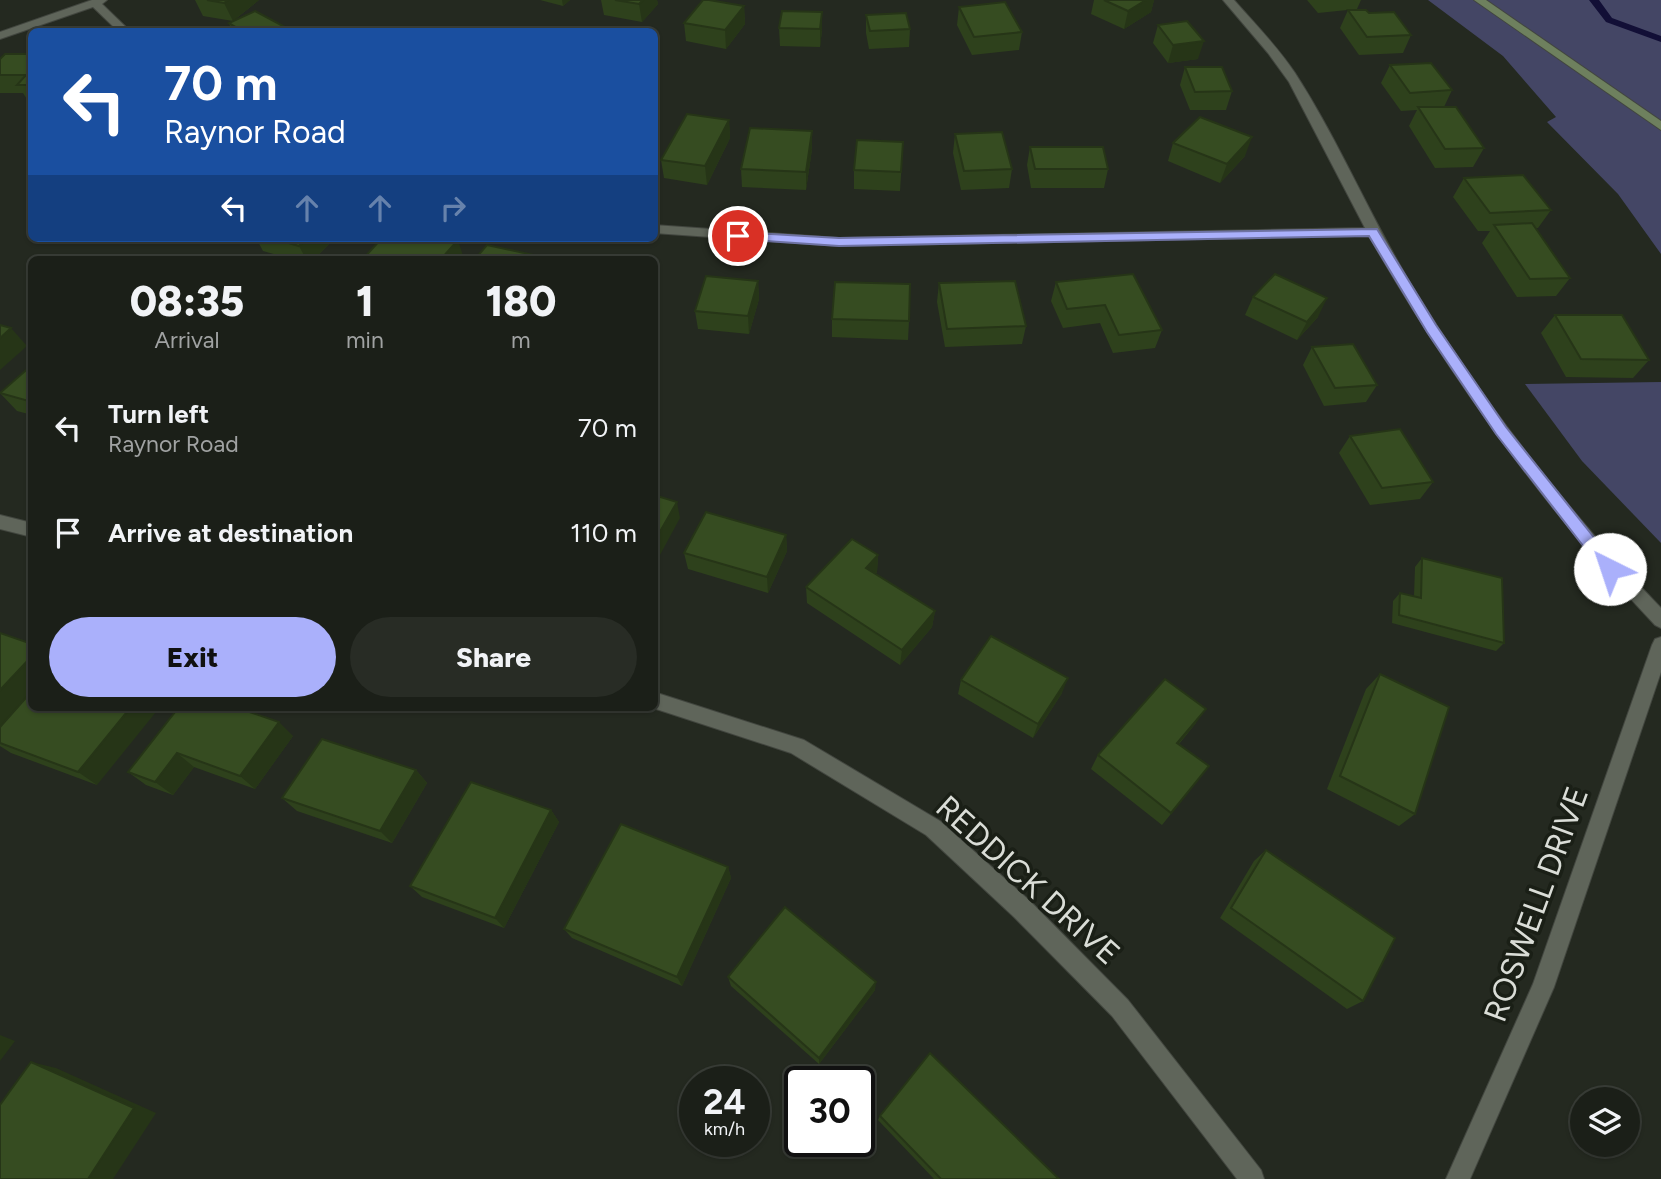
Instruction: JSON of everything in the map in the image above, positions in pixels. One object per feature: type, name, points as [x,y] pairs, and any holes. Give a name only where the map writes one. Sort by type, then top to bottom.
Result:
[{"type":"street","points":[[1228,0],[1294,80],[1373,232],[1431,329],[1529,469],[1610,569],[1661,620]]},
{"type":"street","points":[[1479,0],[1661,127]]},
{"type":"street","points":[[0,36],[98,1],[122,28]]},
{"type":"street","points":[[658,229],[839,242],[1373,232]]},
{"type":"street","points":[[0,522],[28,529]]},
{"type":"street","name":"ROSWELL DRIVE","points":[[1458,1179],[1544,987],[1661,645]]},
{"type":"street","name":"REDDICK DRIVE","points":[[658,701],[797,746],[933,828],[1022,909],[1120,1008],[1252,1179]]},
{"type":"shaded area","points":[[1428,0],[1661,0],[1661,254],[1618,194],[1547,122],[1556,117],[1503,56]]},
{"type":"shaded area","points":[[1661,382],[1661,543],[1582,461],[1525,384]]},
{"type":"building","points":[[207,0],[228,0],[224,3]]},
{"type":"building","points":[[615,0],[643,0],[639,4]]},
{"type":"building","points":[[703,0],[744,6],[725,30],[684,23]]},
{"type":"building","points":[[1104,0],[1146,0],[1128,11]]},
{"type":"building","points":[[1005,2],[1022,32],[974,37],[959,7]]},
{"type":"building","points":[[1348,10],[1394,12],[1411,35],[1367,37]]},
{"type":"building","points":[[255,11],[285,27],[237,28],[229,23]]},
{"type":"building","points":[[782,11],[822,12],[820,29],[779,28]]},
{"type":"building","points":[[906,13],[910,29],[870,31],[866,15]]},
{"type":"building","points":[[1187,21],[1204,41],[1173,45],[1158,25]]},
{"type":"building","points":[[5,54],[28,54],[28,85],[17,85],[26,75],[0,75],[0,59]]},
{"type":"building","points":[[1431,63],[1452,90],[1410,93],[1390,65]]},
{"type":"building","points":[[1185,67],[1222,67],[1232,91],[1195,92]]},
{"type":"building","points":[[1418,107],[1456,107],[1484,148],[1445,149]]},
{"type":"building","points":[[687,114],[729,120],[705,166],[661,160]]},
{"type":"building","points":[[1200,117],[1252,137],[1227,164],[1173,143]]},
{"type":"building","points":[[750,128],[812,131],[806,172],[741,169]]},
{"type":"building","points":[[1002,132],[1012,169],[964,171],[955,134]]},
{"type":"building","points":[[857,140],[903,142],[901,172],[854,170]]},
{"type":"building","points":[[1030,147],[1103,147],[1108,169],[1035,169]]},
{"type":"building","points":[[1523,175],[1551,210],[1490,213],[1464,178]]},
{"type":"building","points":[[1532,223],[1570,278],[1530,279],[1494,225]]},
{"type":"building","points":[[286,242],[303,242],[299,246]]},
{"type":"building","points":[[378,242],[456,242],[444,256],[366,256]]},
{"type":"building","points":[[487,245],[538,256],[478,256]]},
{"type":"building","points":[[1133,274],[1162,330],[1119,335],[1105,305],[1067,309],[1056,282]]},
{"type":"building","points":[[1275,274],[1327,298],[1307,322],[1253,297]]},
{"type":"building","points":[[706,276],[758,281],[748,316],[695,311]]},
{"type":"building","points":[[1015,281],[1026,326],[947,329],[939,283]]},
{"type":"building","points":[[835,282],[910,284],[909,321],[832,319]]},
{"type":"building","points":[[1555,315],[1622,315],[1649,360],[1581,359]]},
{"type":"building","points":[[0,325],[11,328],[0,338]]},
{"type":"building","points":[[1353,344],[1377,385],[1335,388],[1312,347]]},
{"type":"building","points":[[28,368],[28,401],[0,393]]},
{"type":"building","points":[[1400,429],[1433,482],[1382,488],[1350,436]]},
{"type":"building","points":[[658,496],[677,502],[658,535]]},
{"type":"building","points":[[706,512],[786,535],[767,577],[684,553]]},
{"type":"building","points":[[852,539],[878,555],[866,568],[935,611],[902,650],[806,587]]},
{"type":"building","points":[[1422,558],[1502,578],[1504,643],[1399,615],[1400,593],[1421,598]]},
{"type":"building","points":[[0,633],[28,643],[28,660],[0,690]]},
{"type":"building","points":[[991,636],[1068,678],[1038,724],[961,680]]},
{"type":"building","points":[[1380,674],[1449,707],[1415,814],[1340,776]]},
{"type":"building","points":[[1165,679],[1206,709],[1177,743],[1209,766],[1171,813],[1098,755]]},
{"type":"building","points":[[28,696],[28,711],[128,711],[78,772],[0,743],[0,727]]},
{"type":"building","points":[[176,711],[247,711],[279,722],[240,776],[177,753],[155,782],[128,772]]},
{"type":"building","points":[[322,739],[416,770],[380,831],[282,798]]},
{"type":"building","points":[[471,782],[551,810],[495,918],[410,886]]},
{"type":"building","points":[[621,824],[728,867],[677,977],[564,929]]},
{"type":"building","points":[[1266,850],[1395,938],[1363,1001],[1231,908]]},
{"type":"building","points":[[785,907],[876,982],[819,1058],[728,977]]},
{"type":"building","points":[[930,1053],[1059,1179],[941,1179],[880,1116]]},
{"type":"building","points":[[31,1062],[134,1108],[88,1179],[0,1179],[0,1105]]},
{"type":"waterway","points":[[1594,0],[1609,20],[1661,39]]},
{"type":"route","points":[[738,236],[839,242],[1373,232],[1431,329],[1501,431],[1610,569]]}]
